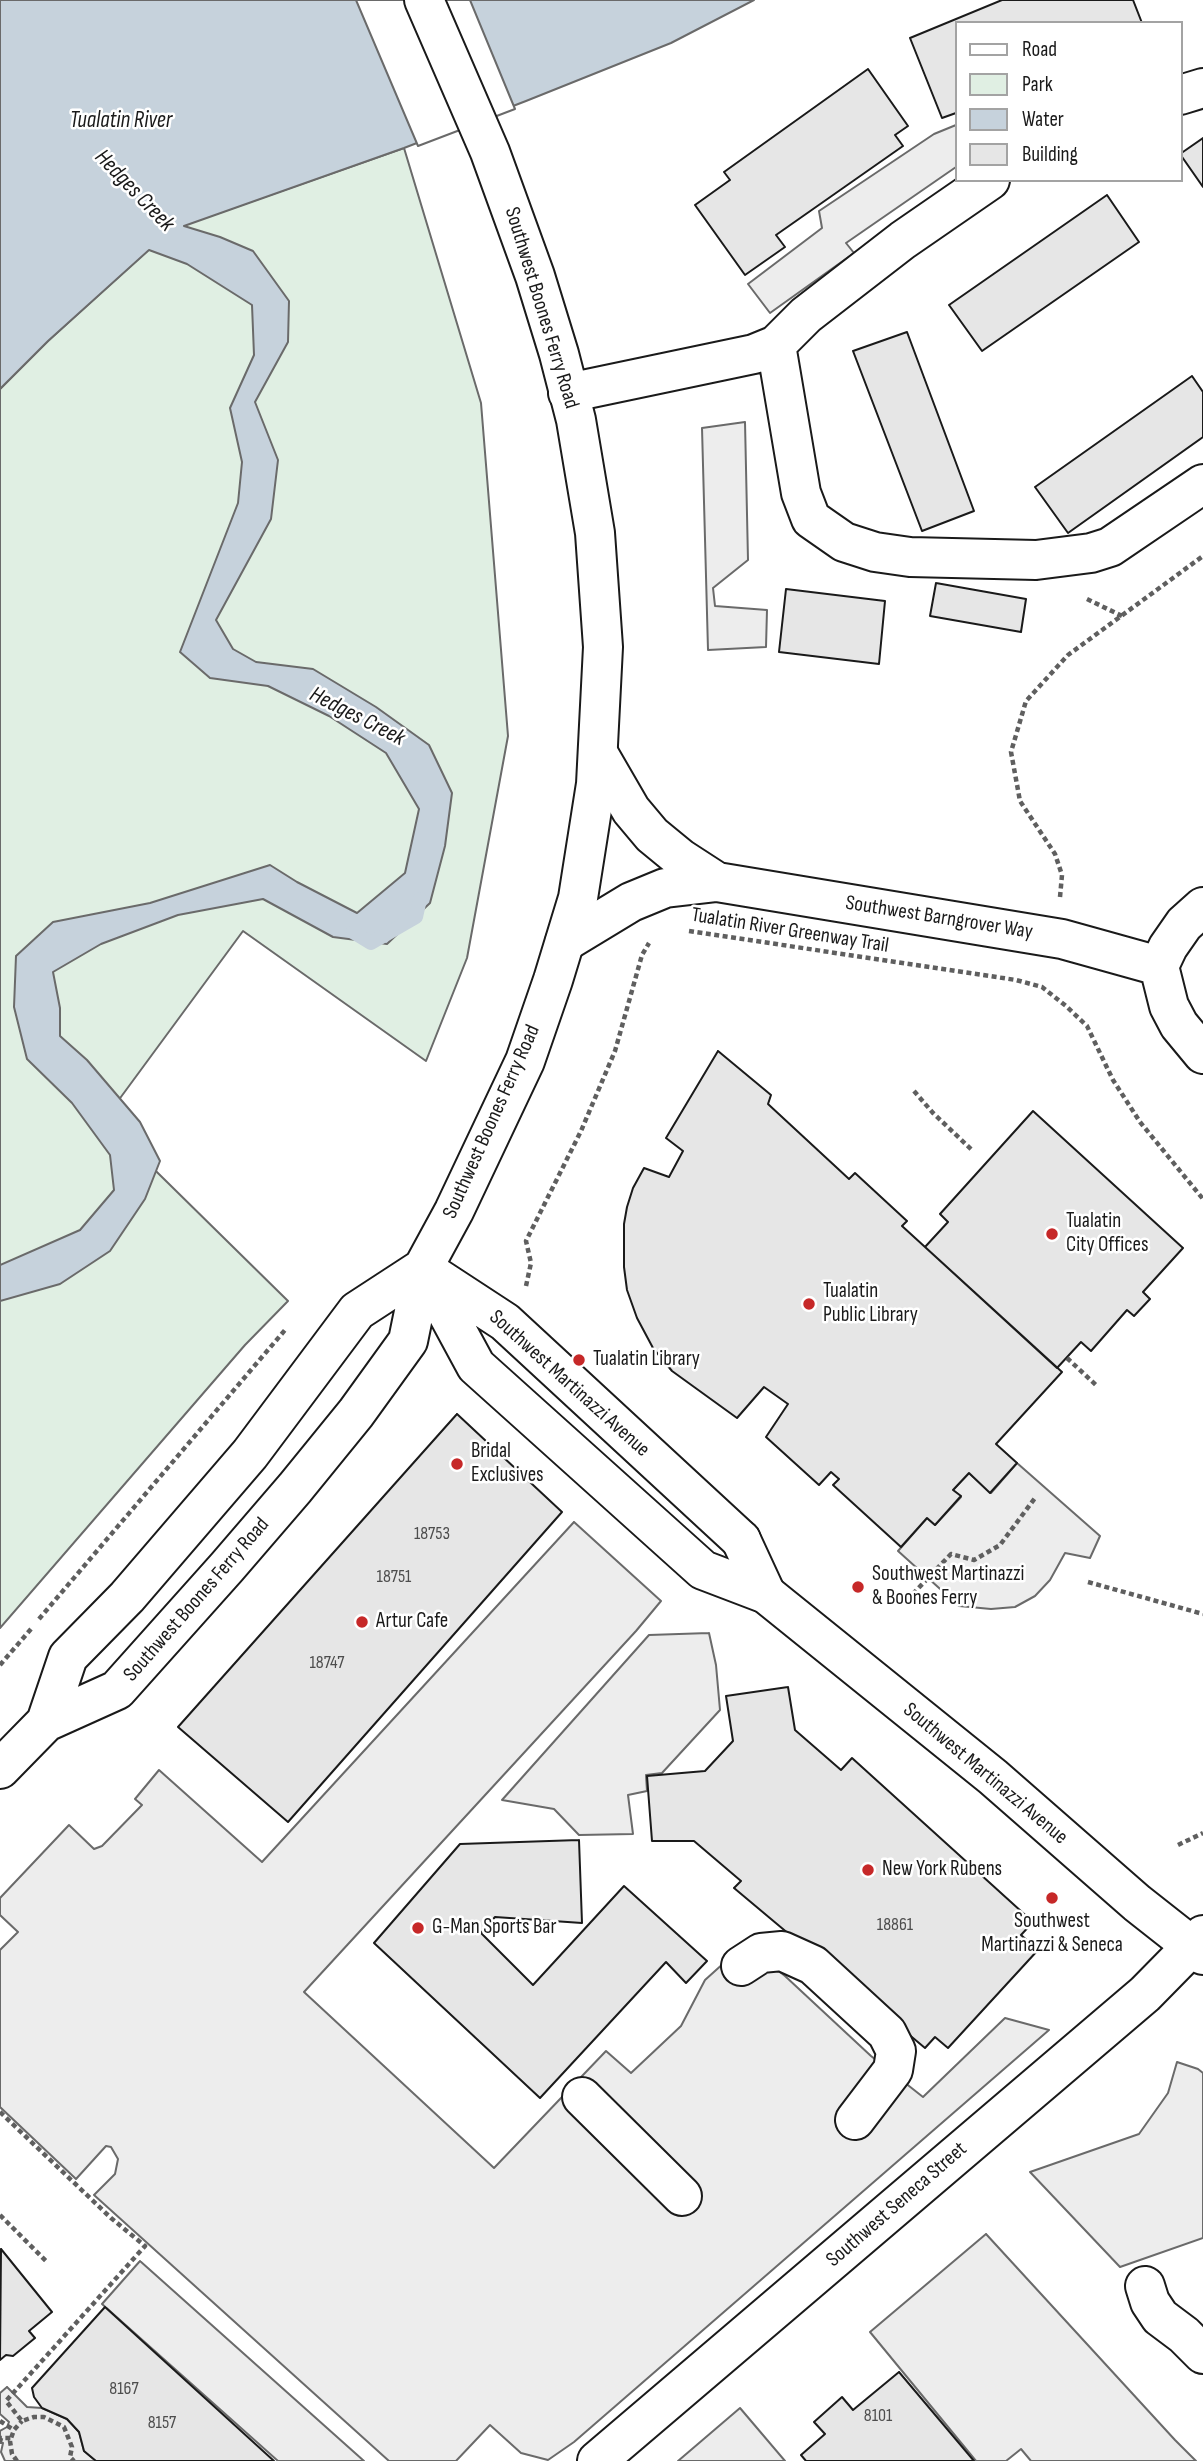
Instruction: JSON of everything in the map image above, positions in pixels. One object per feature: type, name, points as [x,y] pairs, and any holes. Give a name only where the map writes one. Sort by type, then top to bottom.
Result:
[{"type":"main road","name":"Southwest Boones Ferry Road","points":[[0,1769],[46,1721],[117,1690],[295,1488],[356,1413],[408,1341],[423,1268],[454,1211],[525,1060],[565,942],[580,887],[596,783],[603,647],[595,533],[576,420],[535,276],[489,152],[424,0]]},
{"type":"main road","points":[[1182,94],[1203,88]]},
{"type":"main road","points":[[568,393],[754,354],[776,345],[806,315],[902,240],[987,182]]},
{"type":"main road","points":[[776,345],[801,493],[811,520],[844,542],[875,552],[910,557],[1036,560],[1091,553],[1110,547],[1203,484]]},
{"type":"main road","points":[[598,753],[631,810],[652,835],[680,858],[717,882]]},
{"type":"main road","points":[[565,942],[631,902],[665,888],[717,882]]},
{"type":"main road","name":"Southwest Barngrover Way","points":[[717,882],[1062,939],[1159,966]]},
{"type":"main road","points":[[1203,907],[1184,924],[1159,966],[1169,1006],[1179,1025],[1203,1054]]},
{"type":"main road","name":"Southwest Boones Ferry Road","points":[[46,1721],[68,1657],[127,1597],[250,1454],[357,1311],[423,1268]]},
{"type":"main road","name":"Southwest Martinazzi Avenue","points":[[423,1268],[505,1322],[741,1540],[766,1594]]},
{"type":"main road","name":"Southwest Martinazzi Avenue","points":[[423,1268],[476,1366],[703,1570],[766,1594],[993,1777],[1137,1903],[1200,1945]]},
{"type":"main road","name":"Southwest Seneca Street","points":[[597,2461],[1200,1945]]},
{"type":"main road","points":[[741,1966],[761,1953],[782,1951],[813,1965],[887,2033],[897,2051],[893,2070],[855,2120]]},
{"type":"main road","points":[[582,2096],[682,2196]]},
{"type":"main road","points":[[1145,2286],[1150,2302],[1160,2317],[1203,2354]]},
{"type":"path","points":[[1062,887],[1062,875],[1055,854],[1020,801],[1011,752],[1026,701],[1068,655],[1203,556]]},
{"type":"path","name":"Tualatin River Greenway Trail","points":[[679,929],[734,940],[1016,980],[1042,987],[1087,1026],[1113,1080],[1133,1111],[1203,1199]]},
{"type":"path","points":[[526,1241],[581,1131],[615,1051],[642,955],[654,939]]},
{"type":"path","points":[[914,1091],[973,1151]]},
{"type":"path","points":[[1067,1358],[1096,1385]]},
{"type":"path","points":[[907,1600],[951,1554],[974,1560],[1000,1545],[1035,1498]]},
{"type":"path","points":[[1088,1582],[1203,1614]]},
{"type":"path","points":[[1178,1846],[1203,1833]]},
{"type":"path","points":[[0,2112],[111,2218],[145,2245],[6,2401],[22,2421]]},
{"type":"path","points":[[0,2216],[46,2262]]},
{"type":"path","points":[[17,2461],[12,2454],[14,2430],[22,2421],[34,2417],[44,2417],[64,2427],[72,2447],[71,2460]]},
{"type":"path","points":[[0,2421],[14,2430]]},
{"type":"path","points":[[0,2442],[1,2438],[12,2438]]},
{"type":"green space","points":[[404,148],[481,403],[508,736],[467,958],[426,1061],[243,931],[104,1120],[288,1301],[245,1345],[0,1628],[0,389],[48,341],[170,230]]},
{"type":"shaded area","points":[[954,126],[954,168],[846,243],[854,253],[770,313],[748,284],[822,228],[819,211],[934,134]]},
{"type":"shaded area","points":[[745,422],[748,560],[713,588],[715,606],[767,610],[766,647],[708,650],[702,428]]},
{"type":"shaded area","points":[[1017,1463],[1100,1536],[1090,1558],[1065,1553],[1050,1580],[1035,1596],[1015,1607],[991,1609],[959,1606],[898,1551],[927,1518],[935,1525],[961,1497],[953,1490],[969,1473],[991,1493]]},
{"type":"shaded area","points":[[574,1522],[661,1601],[304,1992],[494,2168],[606,2051],[631,2073],[681,2026],[705,1980],[745,1944],[785,1976],[871,2056],[923,2097],[1005,2018],[1049,2030],[574,2442],[548,2460],[521,2453],[490,2425],[456,2461],[389,2461],[94,2195],[115,2174],[118,2159],[111,2147],[106,2146],[76,2179],[0,2107],[0,1950],[18,1932],[0,1915],[0,1898],[69,1825],[94,1849],[102,1846],[142,1805],[135,1799],[159,1770],[262,1862]]},
{"type":"shaded area","points":[[709,1633],[716,1665],[720,1710],[662,1773],[646,1775],[647,1791],[628,1795],[633,1834],[579,1835],[554,1809],[502,1800],[649,1635]]},
{"type":"shaded area","points":[[1177,2062],[1203,2073],[1203,2238],[1120,2267],[1030,2172],[1139,2134],[1168,2093]]},
{"type":"shaded area","points":[[986,2234],[1196,2461],[1031,2461],[1021,2449],[1006,2461],[976,2461],[870,2332]]},
{"type":"shaded area","points":[[140,2261],[364,2461],[278,2461],[102,2304]]},
{"type":"shaded area","points":[[7,2387],[27,2407],[42,2408],[67,2419],[79,2432],[84,2451],[96,2461],[5,2461],[1,2452],[3,2443],[0,2443],[0,2431],[7,2427],[9,2422],[0,2414],[0,2393]]},
{"type":"shaded area","points":[[740,2408],[785,2461],[678,2461]]},
{"type":"water","name":"Tualatin River","points":[[0,0],[754,0],[671,43],[526,101],[404,148],[184,226],[253,251],[289,301],[288,342],[255,402],[278,460],[271,519],[216,620],[233,649],[256,662],[313,669],[376,707],[429,745],[452,793],[445,846],[430,903],[387,944],[333,937],[263,899],[178,915],[101,944],[53,972],[60,1008],[60,1036],[87,1060],[140,1122],[160,1161],[145,1199],[110,1251],[60,1284],[0,1301],[0,1265],[80,1230],[114,1190],[110,1155],[72,1103],[27,1059],[14,1007],[16,956],[53,922],[150,903],[270,865],[357,913],[405,873],[419,809],[386,753],[329,716],[268,686],[210,678],[180,652],[238,503],[242,462],[230,408],[254,355],[252,305],[187,264],[149,250],[48,341],[0,389]]},
{"type":"pier","points":[[356,0],[470,0],[515,109],[418,146]]},
{"type":"building","points":[[1002,0],[1133,0],[1141,21],[954,21],[954,114],[942,118],[910,38]]},
{"type":"building","points":[[868,69],[908,126],[895,135],[903,146],[776,235],[785,247],[745,275],[695,205],[730,180],[724,172]]},
{"type":"building","points":[[1203,138],[1203,187],[1182,157],[1182,153]]},
{"type":"building","points":[[1107,195],[1139,242],[982,351],[949,305]]},
{"type":"building","points":[[907,332],[974,511],[922,531],[853,351]]},
{"type":"building","points":[[1192,376],[1203,392],[1203,437],[1068,533],[1035,487]]},
{"type":"building","points":[[936,583],[1026,599],[1021,632],[930,616]]},
{"type":"building","points":[[786,589],[885,601],[879,664],[779,652]]},
{"type":"building","name":"Tualatin Public Library","points":[[718,1051],[771,1095],[768,1104],[849,1179],[855,1173],[907,1221],[902,1226],[1062,1372],[996,1444],[1017,1463],[990,1493],[969,1473],[953,1490],[961,1496],[935,1525],[927,1518],[901,1547],[833,1485],[839,1479],[831,1472],[819,1485],[766,1437],[788,1404],[764,1387],[737,1418],[672,1371],[653,1348],[637,1318],[627,1290],[624,1267],[624,1224],[627,1207],[644,1168],[669,1177],[683,1151],[666,1138]]},
{"type":"building","name":"Tualatin City Offices","points":[[1033,1111],[1183,1248],[1143,1292],[1150,1299],[1134,1316],[1127,1310],[1091,1351],[1081,1342],[1057,1368],[925,1247],[948,1222],[940,1214]]},
{"type":"building","points":[[457,1414],[562,1512],[288,1822],[178,1727]]},
{"type":"building","points":[[788,1687],[795,1730],[841,1770],[852,1758],[1033,1922],[1021,1935],[1038,1950],[948,2048],[935,2037],[925,2048],[734,1888],[741,1881],[694,1841],[652,1841],[647,1776],[705,1771],[733,1741],[726,1696]]},
{"type":"building","points":[[579,1840],[582,1923],[495,1917],[481,1933],[533,1985],[624,1886],[707,1961],[686,1983],[666,1962],[540,2098],[374,1943],[460,1844]]},
{"type":"building","points":[[1,2249],[52,2312],[29,2331],[35,2338],[13,2356],[6,2355],[0,2360]]},
{"type":"building","points":[[105,2307],[274,2461],[96,2461],[84,2451],[79,2432],[67,2419],[42,2408],[34,2397],[32,2388]]},
{"type":"building","points":[[899,2372],[974,2461],[806,2461],[801,2455],[825,2434],[814,2422],[842,2397],[853,2410]]},
{"type":"waterway","name":"Hedges Creek","points":[[353,932],[371,943],[416,917],[420,899]]},
{"type":"place","name":"Tualatin City Offices","points":[[1052,1234]]},
{"type":"place","name":"Tualatin Public Library","points":[[809,1304]]},
{"type":"place","name":"Tualatin Library","points":[[579,1360]]},
{"type":"place","name":"Bridal Exclusives","points":[[457,1464]]},
{"type":"place","name":"Southwest Martinazzi & Boones Ferry","points":[[858,1587]]},
{"type":"place","name":"Artur Cafe","points":[[362,1622]]},
{"type":"place","name":"New York Rubens","points":[[868,1870]]},
{"type":"place","name":"Southwest Martinazzi & Seneca","points":[[1052,1898]]},
{"type":"place","name":"G-Man Sports Bar","points":[[418,1928]]}]
